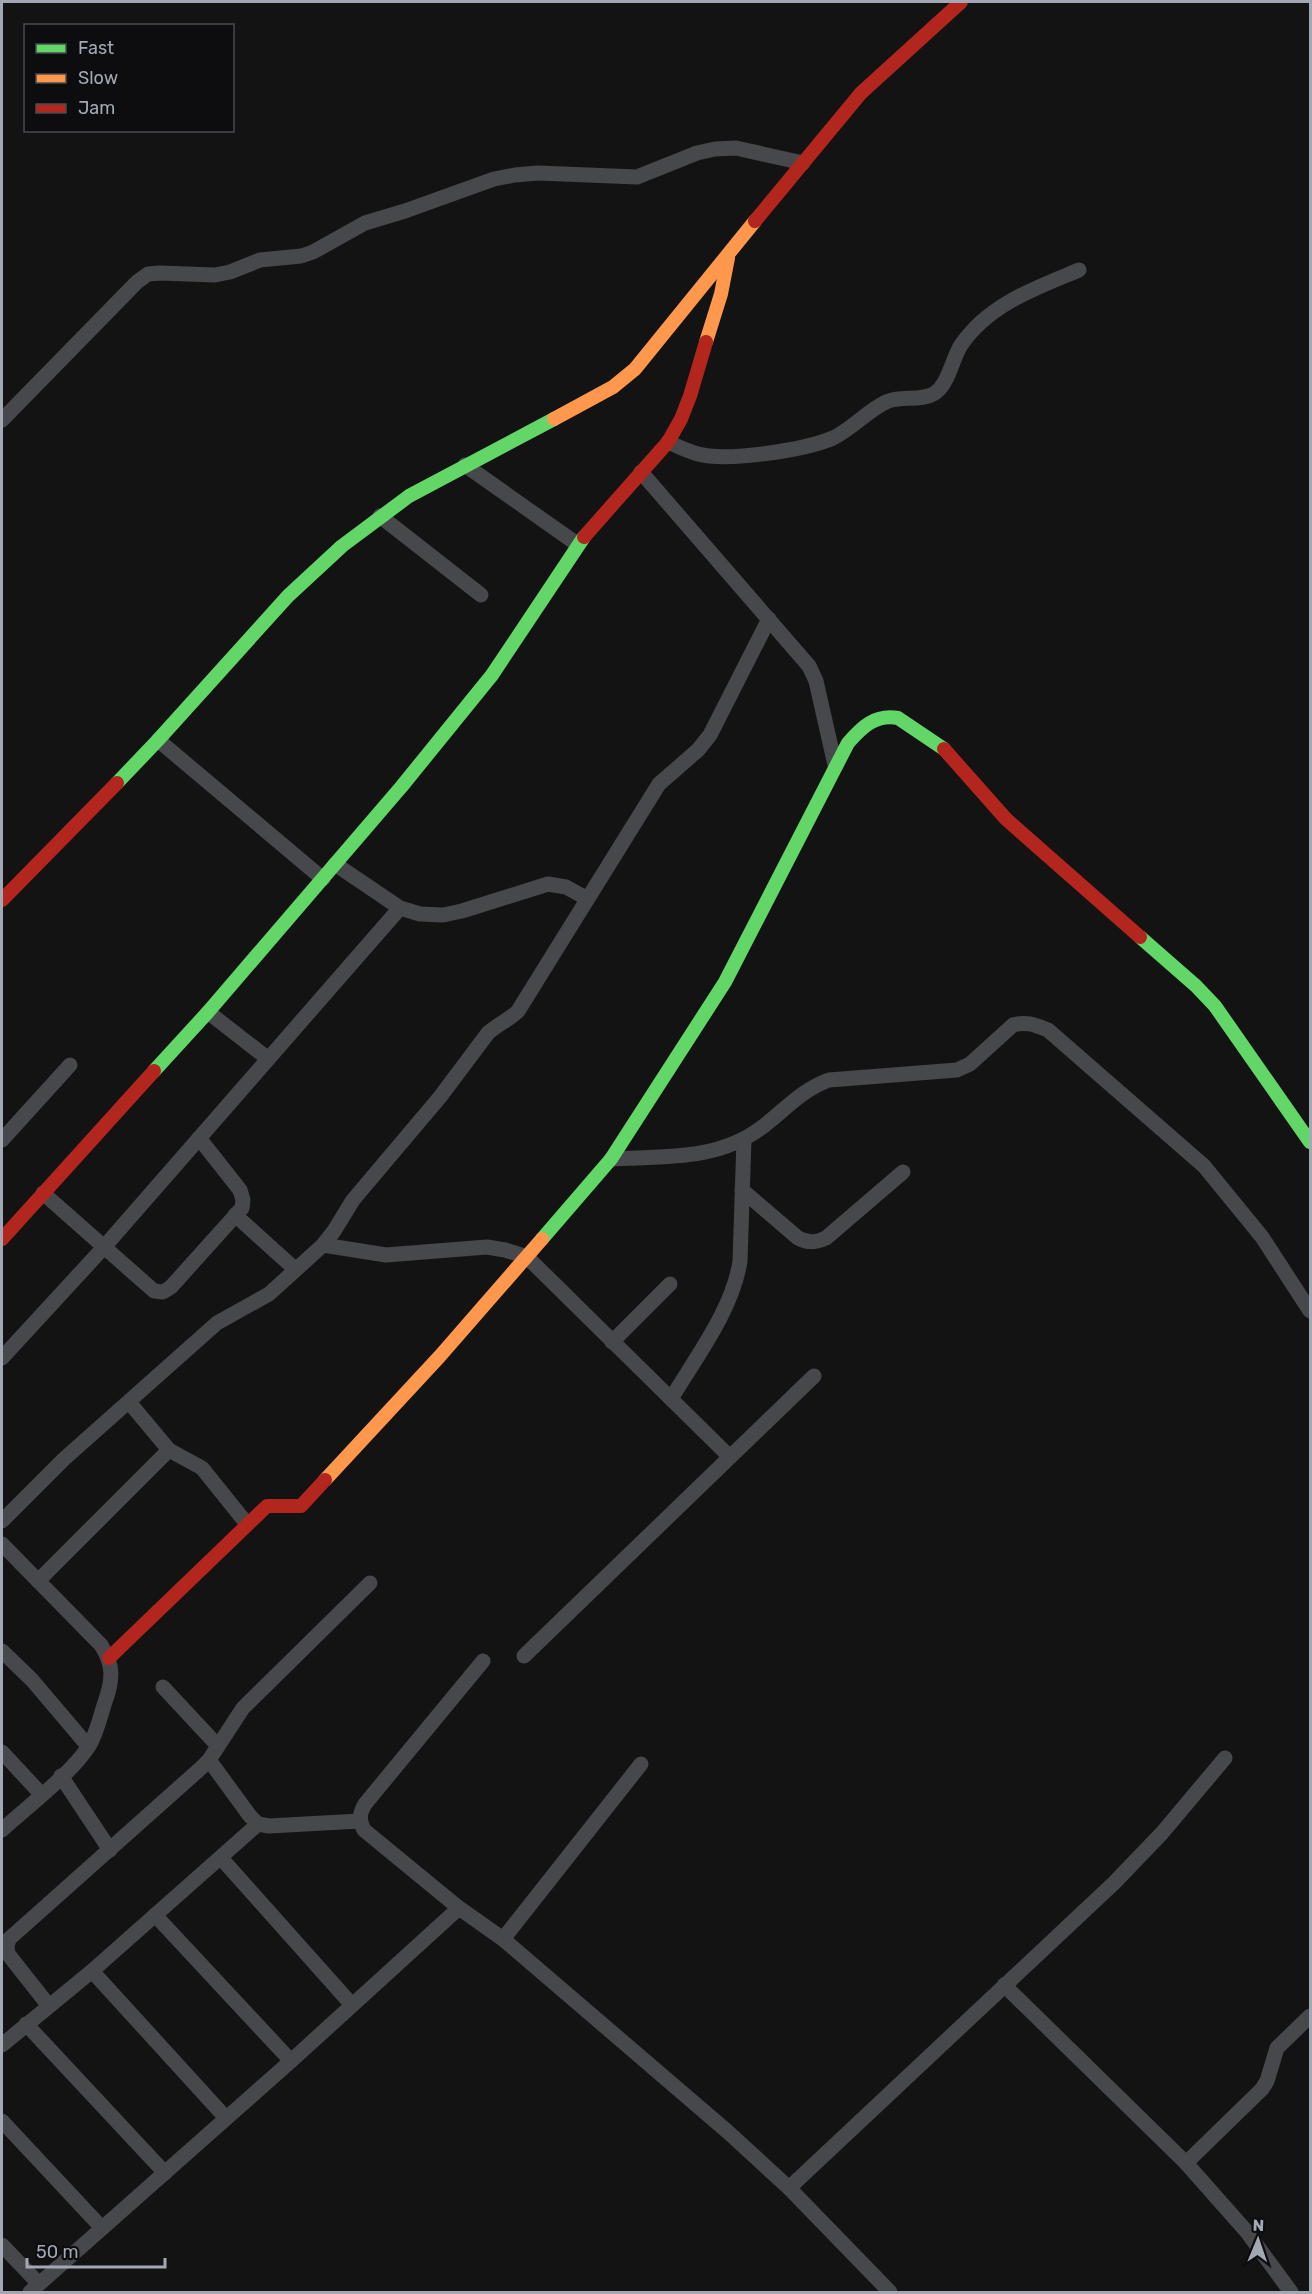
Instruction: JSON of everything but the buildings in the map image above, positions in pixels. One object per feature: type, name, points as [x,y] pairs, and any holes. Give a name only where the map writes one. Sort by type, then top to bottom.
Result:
[{"type":"street","points":[[2,900],[158,740],[288,596],[342,546],[409,496],[591,400],[614,387],[635,369],[861,93],[961,2]]},
{"type":"street","points":[[2,420],[137,282],[148,274],[215,274],[230,272],[260,260],[302,256],[365,223],[494,179],[515,175],[538,173],[637,177],[697,153],[736,148],[802,163]]},
{"type":"street","points":[[2,1239],[208,1012],[402,786],[492,675],[577,544],[668,442],[681,419],[690,396],[721,294],[729,254]]},
{"type":"street","points":[[668,442],[698,454],[737,457],[815,444],[834,437],[883,403],[895,399],[925,397],[934,393],[940,387],[960,346],[1001,306],[1031,290],[1079,270]]},
{"type":"street","points":[[465,465],[577,544]]},
{"type":"street","points":[[641,472],[804,659],[813,674],[836,765]]},
{"type":"street","points":[[380,516],[481,595]]},
{"type":"street","points":[[2,1521],[64,1459],[217,1323],[260,1300],[322,1245],[334,1231],[353,1200],[440,1097],[489,1033],[518,1011],[586,898],[659,784],[698,750],[710,735],[770,619]]},
{"type":"street","points":[[110,1658],[267,1506],[273,1504],[289,1507],[301,1506],[440,1356],[610,1159],[725,982],[836,765],[859,730],[874,719],[890,716],[898,718],[941,746],[1006,819],[1196,986],[1215,1006],[1311,1142]]},
{"type":"street","points":[[158,740],[323,879]]},
{"type":"street","points":[[335,864],[400,908],[420,914],[443,915],[548,884],[566,887],[586,898]]},
{"type":"street","points":[[2,1358],[105,1246],[400,908]]},
{"type":"street","points":[[208,1012],[267,1058]]},
{"type":"street","points":[[610,1159],[699,1155],[725,1148],[744,1139],[814,1086],[829,1080],[957,1070],[970,1064],[1013,1025],[1034,1024],[1048,1030],[1204,1166],[1262,1237],[1311,1311]]},
{"type":"street","points":[[2,1140],[70,1065]]},
{"type":"street","points":[[43,1193],[154,1291],[163,1292],[171,1287],[242,1208],[243,1200],[240,1190],[199,1138]]},
{"type":"street","points":[[671,1399],[720,1316],[737,1280],[744,1139]]},
{"type":"street","points":[[742,1190],[798,1238],[806,1242],[817,1242],[826,1238],[903,1172]]},
{"type":"street","points":[[235,1215],[295,1269]]},
{"type":"street","points":[[322,1245],[386,1255],[487,1247],[527,1257],[730,1457]]},
{"type":"street","points":[[612,1342],[670,1284]]},
{"type":"street","points":[[524,1656],[814,1376]]},
{"type":"street","points":[[129,1402],[169,1450],[202,1468],[247,1524]]},
{"type":"street","points":[[38,1581],[169,1450]]},
{"type":"street","points":[[2,1544],[101,1645],[110,1658],[111,1674],[110,1688],[95,1734],[88,1746],[61,1776],[2,1830]]},
{"type":"street","points":[[50,2006],[8,1954],[9,1939],[208,1760],[243,1708],[370,1583]]},
{"type":"street","points":[[2,1651],[32,1680],[88,1746]]},
{"type":"street","points":[[483,1661],[365,1804],[361,1811],[360,1821],[364,1830],[459,1908],[503,1939],[729,2132],[789,2188],[890,2292]]},
{"type":"street","points":[[163,1687],[218,1746]]},
{"type":"street","points":[[2,1752],[41,1794]]},
{"type":"street","points":[[789,2188],[1140,1857],[1225,1758]]},
{"type":"street","points":[[208,1760],[258,1824],[282,1826],[360,1821]]},
{"type":"street","points":[[503,1939],[641,1764]]},
{"type":"street","points":[[61,1776],[110,1850]]},
{"type":"street","points":[[2,2045],[92,1971],[258,1824]]},
{"type":"street","points":[[221,1858],[352,2005]]},
{"type":"street","points":[[2,2245],[35,2288],[291,2061],[459,1908]]},
{"type":"street","points":[[155,1915],[291,2061]]},
{"type":"street","points":[[92,1971],[226,2118]]},
{"type":"street","points":[[1004,1985],[1186,2163],[1247,2232],[1291,2292]]},
{"type":"street","points":[[1186,2163],[1262,2089],[1267,2081],[1276,2048],[1311,2016]]},
{"type":"street","points":[[26,2024],[165,2173]]},
{"type":"street","points":[[2,2121],[102,2228]]},
{"type":"traffic: fast","points":[[117,783],[288,596],[342,546],[409,496],[554,419]]},
{"type":"traffic: fast","points":[[154,1071],[208,1012],[402,786],[492,675],[584,537]]},
{"type":"traffic: fast","points":[[542,1239],[611,1159],[725,982],[848,743],[870,723],[890,717],[898,718],[944,749]]},
{"type":"traffic: fast","points":[[1140,937],[1196,986],[1215,1006],[1310,1142]]},
{"type":"traffic: slow","points":[[554,419],[613,387],[635,369],[755,221]]},
{"type":"traffic: slow","points":[[706,342],[721,294],[728,258]]},
{"type":"traffic: slow","points":[[325,1480],[440,1356],[542,1239]]},
{"type":"traffic: jam","points":[[755,221],[861,93],[961,2]]},
{"type":"traffic: jam","points":[[584,537],[668,442],[681,419],[690,396],[706,342]]},
{"type":"traffic: jam","points":[[944,749],[1006,819],[1140,937]]},
{"type":"traffic: jam","points":[[2,900],[117,783]]},
{"type":"traffic: jam","points":[[2,1239],[154,1071]]},
{"type":"traffic: jam","points":[[109,1658],[267,1506],[301,1506],[325,1480]]}]
